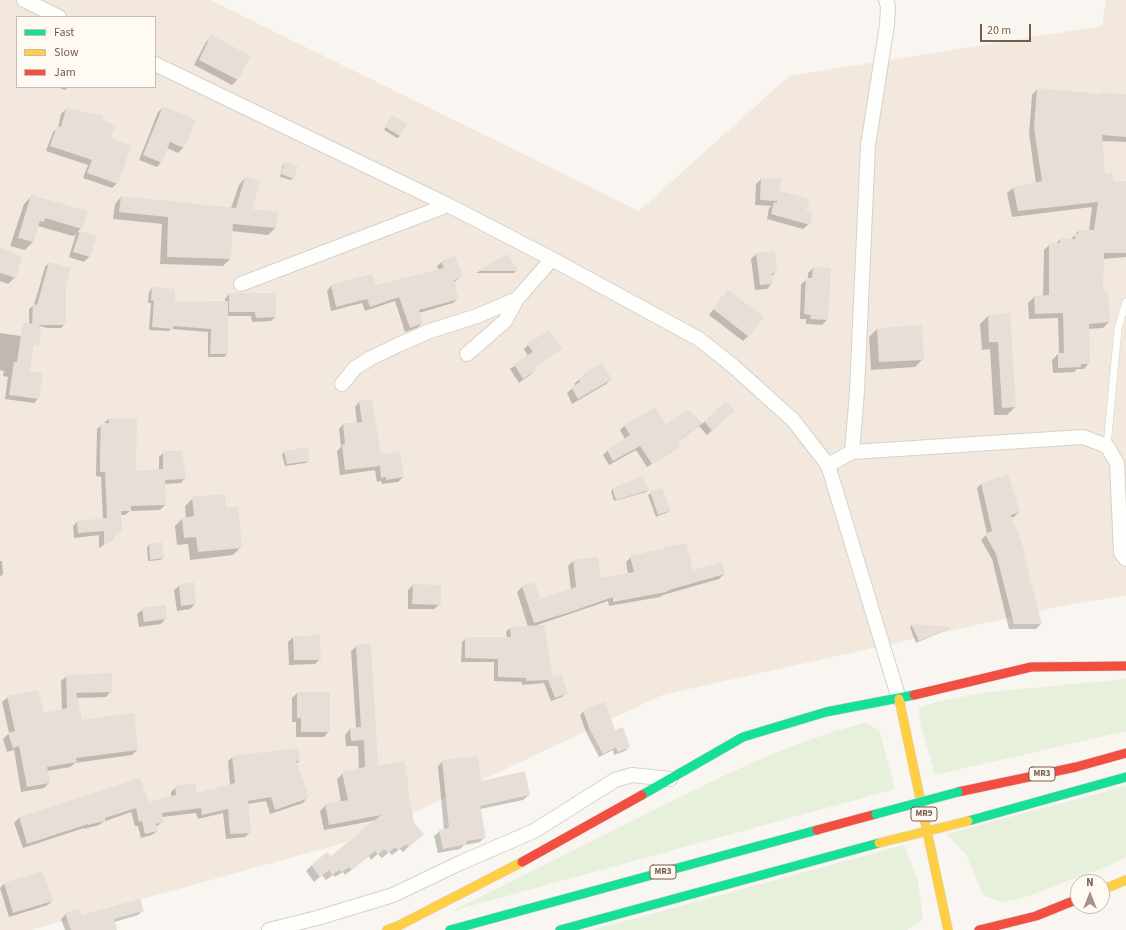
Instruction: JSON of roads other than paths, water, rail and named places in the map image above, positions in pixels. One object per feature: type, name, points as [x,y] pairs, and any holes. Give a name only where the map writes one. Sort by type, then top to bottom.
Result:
[{"type":"main road","points":[[387,930],[398,926],[547,849],[743,737],[826,712],[899,699],[1031,667],[1126,666]]},
{"type":"main road","name":"MR9","points":[[899,699],[948,930]]},
{"type":"main road","name":"MR3","points":[[450,930],[958,792],[1076,767],[1126,753]]},
{"type":"main road","name":"MR3","points":[[560,930],[878,843],[968,821],[1126,777]]},
{"type":"main road","points":[[1110,887],[1126,880]]},
{"type":"main road","points":[[979,930],[1036,916],[1070,902]]},
{"type":"street","points":[[24,0],[57,16]]},
{"type":"street","points":[[852,452],[858,385],[868,145],[887,25],[888,6],[886,0]]},
{"type":"street","points":[[156,64],[448,205],[552,259],[699,340],[733,366],[793,420],[828,465],[899,699]]},
{"type":"street","points":[[241,284],[448,205]]},
{"type":"street","points":[[467,354],[505,321],[517,299],[552,259]]},
{"type":"street","points":[[342,384],[355,368],[378,354],[430,331],[477,316],[517,299]]},
{"type":"street","points":[[828,465],[852,452],[1083,437],[1107,446],[1117,463],[1121,553],[1126,559]]},
{"type":"street","points":[[269,930],[317,918],[393,895],[460,863],[534,831],[615,780],[632,775],[671,779]]},
{"type":"lane","points":[[1107,446],[1118,329],[1126,302]]}]
